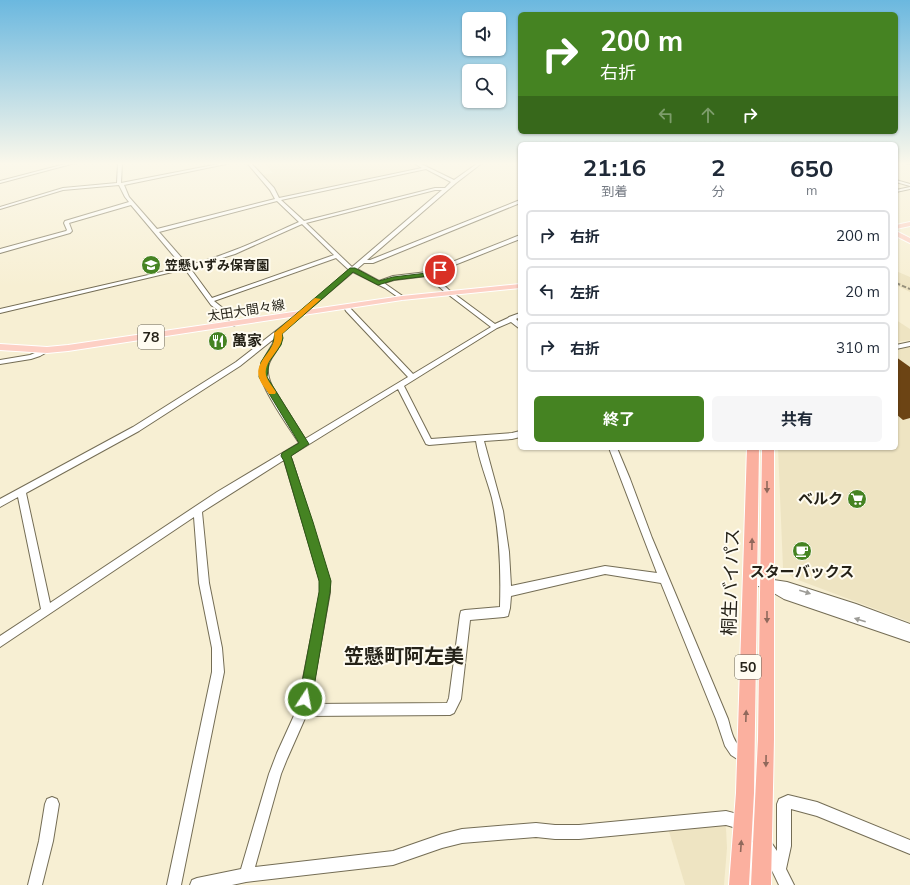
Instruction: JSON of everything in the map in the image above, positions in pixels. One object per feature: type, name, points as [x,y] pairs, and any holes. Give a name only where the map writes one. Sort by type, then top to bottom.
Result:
[{"type":"highway","name":"桐生バイパス","points":[[738,885],[743,823],[754,450]]},
{"type":"highway","name":"50","points":[[761,885],[766,739],[768,450]]},
{"type":"main road","points":[[898,227],[910,224]]},
{"type":"main road","points":[[898,234],[910,241]]},
{"type":"main road","name":"太田大間々線","points":[[0,347],[47,350],[234,324],[402,298],[518,286]]},
{"type":"street","points":[[0,208],[12,204]]},
{"type":"street","points":[[0,251],[68,232],[70,231],[66,223],[67,222],[128,204]]},
{"type":"street","points":[[133,204],[187,268],[213,304],[230,316],[234,324]]},
{"type":"street","points":[[156,231],[258,204]]},
{"type":"street","points":[[283,204],[301,223],[352,269],[402,298]]},
{"type":"street","points":[[0,310],[187,268],[225,256],[301,223],[374,204]]},
{"type":"street","points":[[0,503],[145,423],[238,364],[301,314],[429,204]]},
{"type":"street","points":[[362,261],[371,262],[512,204]]},
{"type":"street","points":[[378,283],[393,278],[428,274],[518,238]]},
{"type":"street","points":[[211,300],[337,256]]},
{"type":"street","points":[[428,274],[495,326]]},
{"type":"street","points":[[347,307],[413,378]]},
{"type":"street","points":[[0,642],[197,511],[495,326],[518,315]]},
{"type":"street","points":[[511,318],[518,325]]},
{"type":"street","points":[[278,333],[279,338],[277,345],[265,362],[263,377],[304,444]]},
{"type":"street","points":[[898,347],[910,344]]},
{"type":"street","points":[[0,362],[36,355],[47,350]]},
{"type":"street","points":[[400,386],[429,442],[518,434]]},
{"type":"street","points":[[303,710],[450,709],[455,699],[465,615],[504,612],[506,591],[501,526],[496,499],[480,438]]},
{"type":"street","points":[[614,450],[663,579],[722,719],[732,748],[736,753],[745,758]]},
{"type":"street","points":[[240,879],[277,768],[303,710],[324,592],[325,581],[304,509],[288,460],[285,456]]},
{"type":"street","points":[[20,491],[22,494],[46,610]]},
{"type":"street","points":[[174,885],[215,687],[219,659],[204,583],[197,511]]},
{"type":"street","points":[[506,591],[605,570],[663,579]]},
{"type":"street","points":[[751,579],[767,584],[787,587],[856,609],[910,629]]},
{"type":"street","points":[[767,584],[788,596],[910,636]]},
{"type":"street","points":[[779,870],[783,860],[784,849],[784,804],[788,802],[817,809],[910,846]]},
{"type":"street","points":[[35,885],[46,841],[52,804]]},
{"type":"street","points":[[197,885],[393,858],[442,841],[462,836],[536,830],[579,832],[726,818],[743,823],[763,843],[787,885]]},
{"type":"shaded area","points":[[898,272],[910,277],[910,292],[898,286]]},
{"type":"shaded area","points":[[898,321],[910,329],[910,340],[898,342]]},
{"type":"shaded area","points":[[910,346],[910,622],[793,578],[783,568],[778,450],[898,450],[898,349]]},
{"type":"shaded area","points":[[722,824],[726,828],[727,848],[724,885],[685,885],[668,828]]},
{"type":"building","points":[[898,358],[910,367],[910,418],[903,420],[898,416]]},
{"type":"railway","points":[[898,284],[910,289]]},
{"type":"slow traffic","points":[[272,392],[263,377],[263,366],[277,345],[279,338],[278,333],[318,299]]},
{"type":"place","name":"笠懸いずみ保育園","points":[[151,265]]},
{"type":"place","name":"萬家","points":[[218,341]]},
{"type":"place","name":"ベルク","points":[[857,499]]},
{"type":"place","name":"スターバックス","points":[[802,551]]},
{"type":"district","name":"笠懸町阿左美","points":[[404,656]]},
{"type":"route","points":[[305,699],[325,581],[308,522],[288,460],[285,456],[304,444],[263,377],[263,366],[277,345],[279,338],[278,333],[352,269],[378,283],[393,278],[428,274],[440,270]]}]
